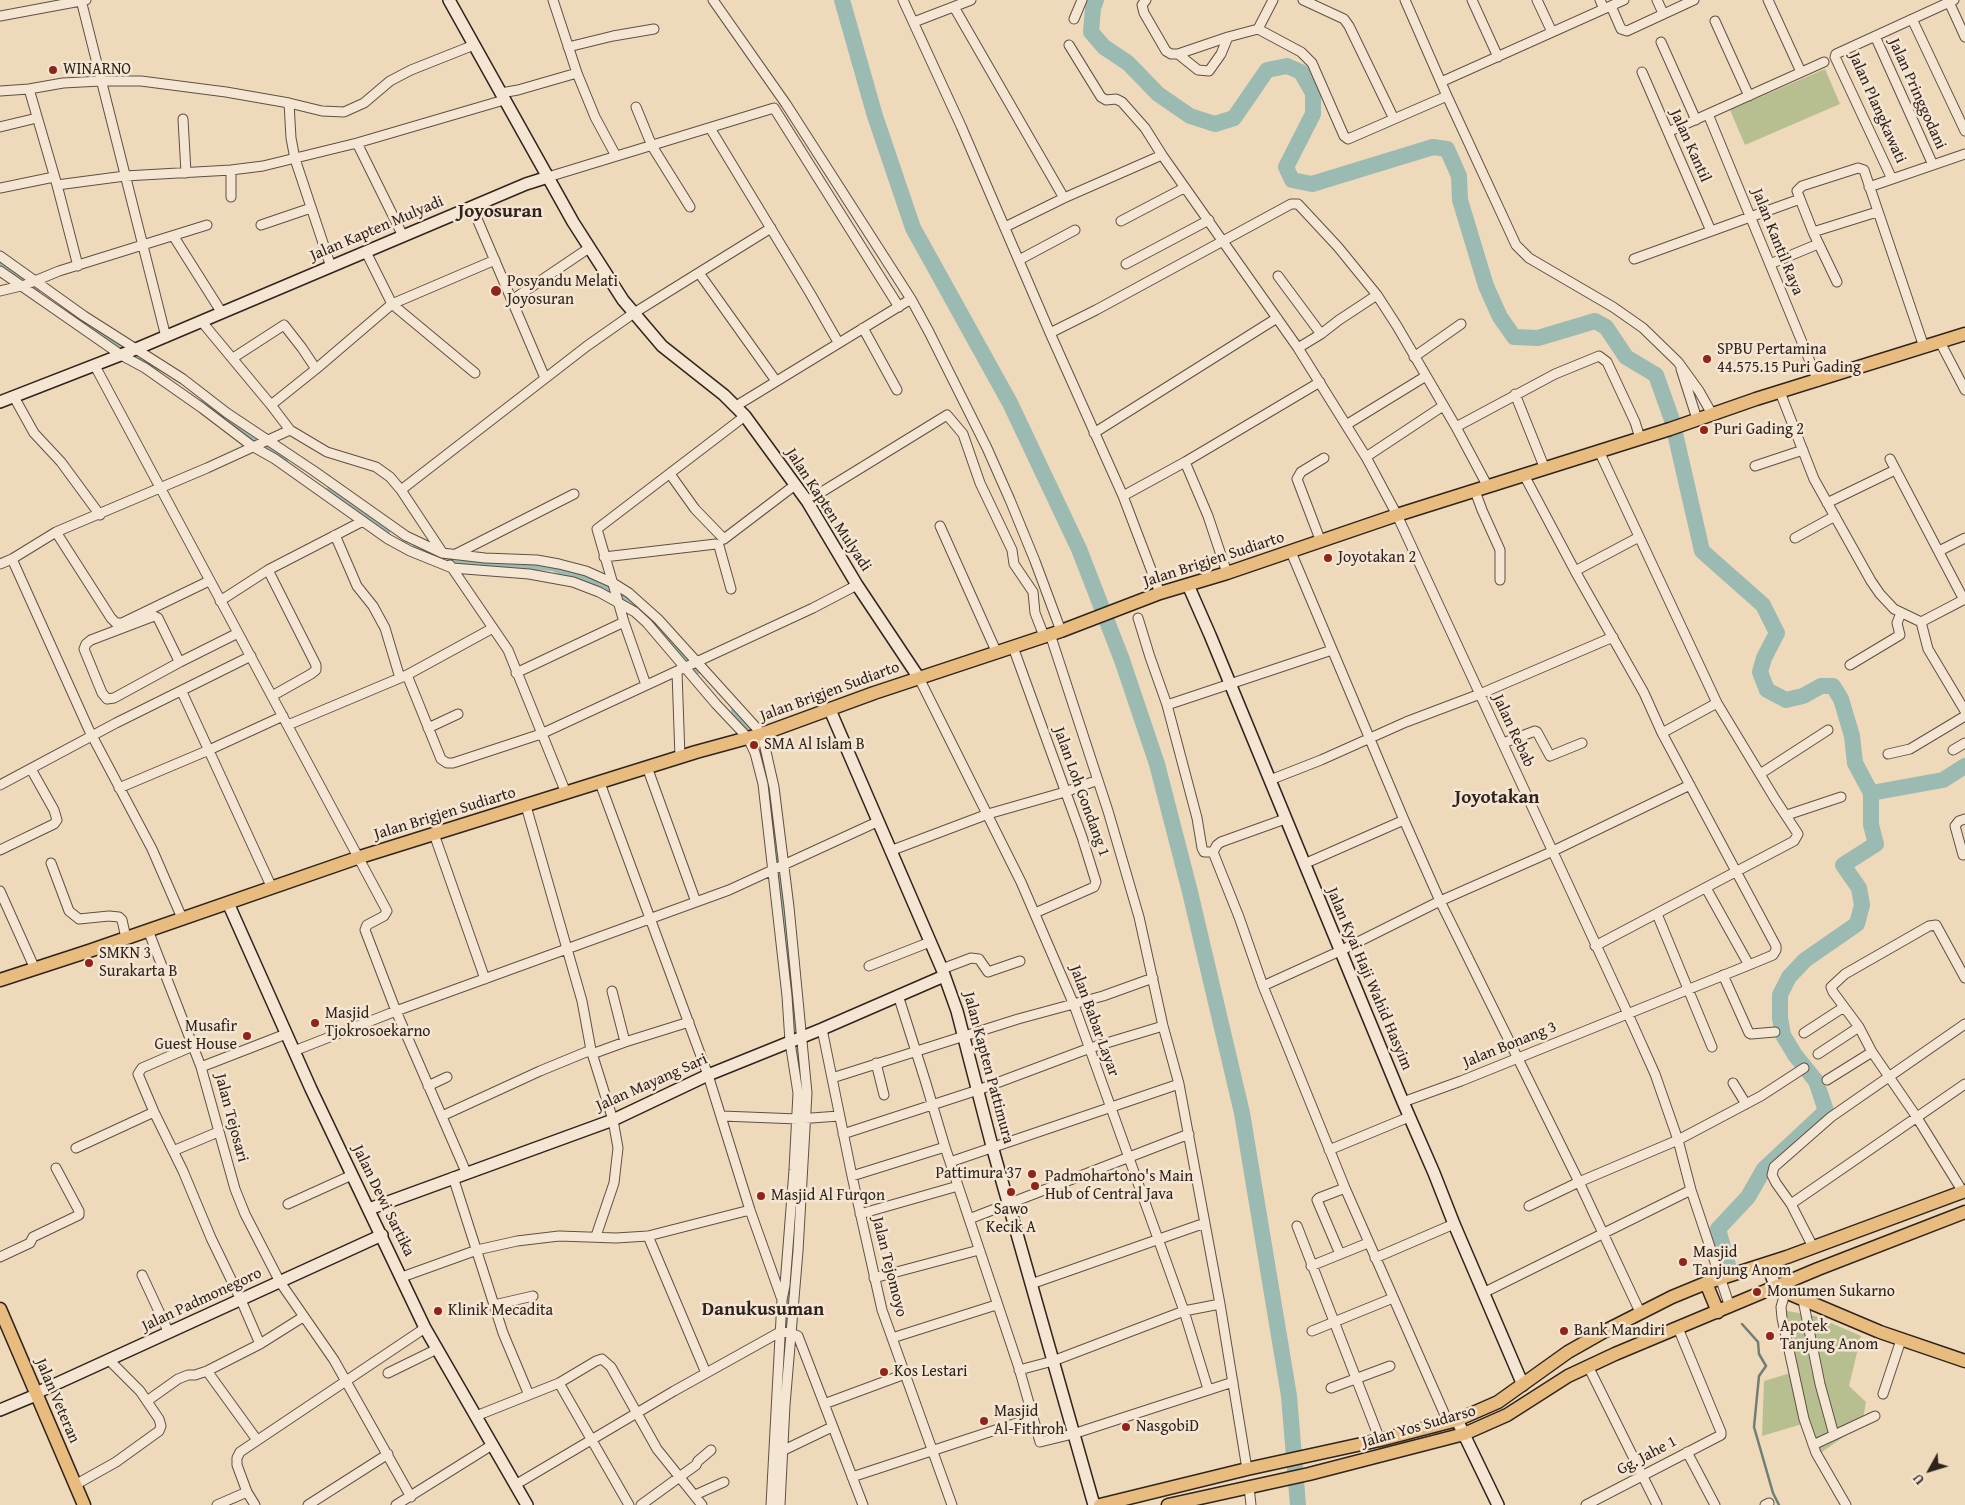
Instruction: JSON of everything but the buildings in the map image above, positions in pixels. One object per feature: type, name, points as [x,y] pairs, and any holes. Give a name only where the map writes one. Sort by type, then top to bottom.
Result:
[{"type":"main road","points":[[449,0],[548,177]]},
{"type":"main road","name":"Jalan Kapten Mulyadi","points":[[0,402],[135,350],[526,184],[548,177],[588,248],[634,313],[662,346],[736,406],[745,416],[807,502],[857,585],[919,678]]},
{"type":"main road","name":"Jalan Brigjen Sudiarto","points":[[0,980],[360,857],[647,767],[755,736],[996,651],[1052,634],[1160,593],[1291,552],[1396,515],[1546,469],[1780,392],[1965,334]]},
{"type":"main road","name":"Jalan Kyai Haji Wahid Hasyim","points":[[1188,585],[1409,1117],[1523,1385]]},
{"type":"main road","name":"Jalan Kapten Pattimura","points":[[830,710],[943,973],[964,1036],[992,1146],[1094,1505]]},
{"type":"main road","name":"Jalan Dewi Sartika","points":[[228,903],[286,1034],[425,1328],[526,1505]]},
{"type":"main road","name":"Jalan Mayang Sari","points":[[369,1209],[466,1172],[614,1120],[708,1075],[822,1029],[943,973]]},
{"type":"main road","points":[[1100,1505],[1247,1469],[1380,1440],[1452,1421],[1498,1402],[1568,1352],[1640,1312],[1706,1283],[1766,1264],[1964,1191]]},
{"type":"main road","name":"Jalan Yos Sudarso","points":[[1168,1505],[1310,1474],[1464,1434],[1507,1415],[1568,1376],[1588,1366],[1732,1306],[1780,1290],[1965,1212]]},
{"type":"main road","name":"Jalan Padmonegoro","points":[[0,1410],[382,1235]]},
{"type":"main road","points":[[1766,1264],[1780,1290],[1901,1340],[1965,1361]]},
{"type":"main road","points":[[1706,1283],[1732,1306]]},
{"type":"main road","name":"Jalan Veteran","points":[[0,1309],[84,1505]]},
{"type":"main road","points":[[1452,1421],[1464,1434],[1498,1505]]},
{"type":"street","points":[[0,16],[83,0],[101,80],[166,337]]},
{"type":"street","points":[[553,0],[577,73],[595,117],[616,156]]},
{"type":"street","points":[[713,0],[786,104],[911,299],[990,457],[1035,561],[1052,634],[1139,917],[1163,1026],[1179,1084],[1220,1304],[1247,1469]]},
{"type":"street","points":[[903,0],[1123,496],[1160,593]]},
{"type":"street","points":[[914,22],[971,0]]},
{"type":"street","points":[[1074,19],[1082,0]]},
{"type":"street","points":[[1146,0],[1142,5],[1144,13],[1166,50],[1171,54],[1178,54],[1258,29],[1300,52],[1312,63],[1346,138],[1351,139],[1446,96]]},
{"type":"street","points":[[1258,29],[1273,0]]},
{"type":"street","points":[[1304,0],[1344,19],[1394,119]]},
{"type":"street","points":[[1405,0],[1446,96],[1516,245],[1529,258],[1614,307],[1636,323],[1678,362],[1712,414]]},
{"type":"street","points":[[1472,0],[1498,57]]},
{"type":"street","points":[[1537,0],[1552,32]]},
{"type":"street","points":[[1600,0],[1624,31],[1694,0]]},
{"type":"street","points":[[1440,82],[1624,0]]},
{"type":"street","points":[[1657,0],[1664,13]]},
{"type":"street","points":[[1768,0],[1801,72]]},
{"type":"street","points":[[1875,36],[1951,1],[1965,37]]},
{"type":"street","points":[[954,7],[1064,198]]},
{"type":"street","points":[[1912,19],[1965,131]]},
{"type":"street","points":[[1715,21],[1749,96]]},
{"type":"street","points":[[568,47],[613,36],[654,29]]},
{"type":"street","name":"Jalan Plangkawati","points":[[1875,36],[1838,51],[1836,57],[1892,179]]},
{"type":"street","name":"Jalan Pringgodani","points":[[1875,36],[1933,165]]},
{"type":"street","points":[[1178,54],[1198,70],[1208,71],[1221,54],[1228,37]]},
{"type":"street","points":[[1661,42],[1696,120]]},
{"type":"street","points":[[0,92],[62,83],[101,80],[141,81],[226,92],[322,111],[344,112],[364,103],[390,81],[411,70],[474,45]]},
{"type":"street","name":"Jalan Rebab","points":[[1069,45],[1101,97],[1106,100],[1116,99],[1122,102],[1145,128],[1184,188],[1209,220],[1298,348],[1366,457],[1396,515],[1503,742],[1551,852],[1655,1074],[1678,1140],[1691,1190],[1730,1276],[1732,1306]]},
{"type":"street","points":[[1668,132],[1824,62]]},
{"type":"street","name":"Jalan Kantil","points":[[1642,72],[1711,231]]},
{"type":"street","points":[[0,188],[55,181],[231,170],[263,166],[357,143],[577,73]]},
{"type":"street","points":[[29,89],[78,266]]},
{"type":"street","points":[[289,103],[295,159],[331,267]]},
{"type":"street","points":[[636,107],[652,146],[690,207]]},
{"type":"street","points":[[548,177],[774,108],[899,307]]},
{"type":"street","name":"Jalan Kantil Raya","points":[[1708,114],[1818,381]]},
{"type":"street","points":[[0,127],[37,118]]},
{"type":"street","points":[[183,119],[186,173]]},
{"type":"street","points":[[710,128],[838,342]]},
{"type":"street","points":[[357,143],[402,236]]},
{"type":"street","points":[[1869,187],[1965,154]]},
{"type":"street","points":[[1004,227],[1064,198],[1162,155]]},
{"type":"street","points":[[1837,282],[1818,244],[1797,191],[1802,186],[1858,168],[1864,170],[1924,347]]},
{"type":"street","points":[[231,170],[231,197]]},
{"type":"street","points":[[1121,221],[1184,188]]},
{"type":"street","points":[[1634,259],[1800,199]]},
{"type":"street","points":[[1050,333],[1291,204],[1298,204],[1338,247],[1376,295],[1397,326],[1488,486]]},
{"type":"street","points":[[472,207],[545,378]]},
{"type":"street","points":[[261,225],[311,208]]},
{"type":"street","points":[[1813,232],[1877,212]]},
{"type":"street","points":[[1126,264],[1209,220]]},
{"type":"street","points":[[0,291],[208,225]]},
{"type":"street","points":[[401,490],[545,378],[634,313],[771,228]]},
{"type":"street","points":[[1019,260],[1074,230]]},
{"type":"street","points":[[174,237],[222,313]]},
{"type":"street","points":[[1770,264],[1818,244]]},
{"type":"street","points":[[512,300],[588,248]]},
{"type":"street","points":[[366,252],[392,304],[475,373]]},
{"type":"street","points":[[0,256],[28,283],[122,354],[171,386],[363,521],[410,551],[451,567],[530,574],[574,582],[619,601],[647,623],[755,736],[774,787],[787,996],[807,1093],[802,1118],[782,1300]]},
{"type":"street","points":[[272,405],[392,304],[495,260]]},
{"type":"street","points":[[0,271],[28,283],[84,316],[182,379],[227,413],[406,536],[443,553],[537,560],[559,564],[586,572],[614,586],[644,606],[688,666],[755,736],[755,753],[764,784],[778,867],[797,1039],[798,1093],[802,1118],[771,1505]]},
{"type":"street","points":[[699,273],[776,381]]},
{"type":"street","points":[[1278,276],[1322,334]]},
{"type":"street","points":[[1298,348],[1322,334],[1376,295]]},
{"type":"street","points":[[736,406],[911,299]]},
{"type":"street","points":[[1094,433],[1277,318]]},
{"type":"street","points":[[202,322],[272,405],[290,430],[326,452],[383,471],[401,490],[508,650],[566,793]]},
{"type":"street","points":[[1414,357],[1461,324]]},
{"type":"street","points":[[233,358],[284,325],[316,369]]},
{"type":"street","points":[[864,328],[897,390]]},
{"type":"street","points":[[1940,342],[1965,390]]},
{"type":"street","points":[[1456,427],[1555,374],[1599,356],[1607,362],[1635,422],[1640,438]]},
{"type":"street","points":[[1678,362],[1691,421]]},
{"type":"street","points":[[95,366],[209,582],[360,857],[387,911],[384,916],[367,925],[365,930],[396,1011],[466,1172]]},
{"type":"street","points":[[1346,426],[1426,376]]},
{"type":"street","points":[[1123,496],[1186,462],[1320,382]]},
{"type":"street","points":[[1780,392],[1814,479],[1871,581],[1880,594],[1901,613],[1921,622]]},
{"type":"street","points":[[1515,394],[1546,469]]},
{"type":"street","points":[[14,397],[34,433],[61,462],[100,514]]},
{"type":"street","points":[[1366,457],[1443,406]]},
{"type":"street","points":[[807,502],[947,414],[963,434],[980,483],[1012,550],[1014,564],[1033,592],[1035,613],[1052,634]]},
{"type":"street","points":[[646,685],[604,557],[599,528],[745,416]]},
{"type":"street","points":[[0,564],[12,559],[56,532],[290,430]]},
{"type":"street","points":[[1755,466],[1803,450]]},
{"type":"street","points":[[1596,946],[1798,837],[1796,828],[1760,774],[1717,703],[1599,451]]},
{"type":"street","points":[[1321,542],[1296,479],[1301,472],[1324,458]]},
{"type":"street","points":[[1890,459],[1965,600],[1921,622]]},
{"type":"street","points":[[1186,462],[1208,516],[1227,573]]},
{"type":"street","points":[[1827,503],[1895,470]]},
{"type":"street","points":[[670,474],[695,509],[724,539],[795,485]]},
{"type":"street","points":[[1524,475],[1575,571],[1644,693],[1662,733],[1736,872]]},
{"type":"street","points":[[1475,491],[1500,550],[1500,580]]},
{"type":"street","points":[[456,554],[574,494]]},
{"type":"street","points":[[1795,538],[1835,516]]},
{"type":"street","points":[[220,601],[268,570],[363,521]]},
{"type":"street","points":[[940,526],[996,651]]},
{"type":"street","points":[[56,532],[116,623],[122,623],[209,582]]},
{"type":"street","points":[[335,535],[357,586],[373,606],[385,628],[403,676],[441,759],[447,763],[453,763],[541,734],[813,608],[857,585]]},
{"type":"street","points":[[1575,571],[1639,537]]},
{"type":"street","points":[[1939,551],[1965,538]]},
{"type":"street","points":[[604,557],[716,544],[719,546],[731,589]]},
{"type":"street","points":[[1291,552],[1440,901],[1579,1182],[1640,1312]]},
{"type":"street","points":[[12,559],[92,736],[152,849],[182,918]]},
{"type":"street","points":[[268,570],[316,665],[316,670],[311,674],[272,696]]},
{"type":"street","points":[[1850,664],[1900,634],[1897,623],[1901,613]]},
{"type":"street","points":[[178,659],[158,618],[154,616],[91,640],[84,649],[102,693],[107,699],[114,698],[180,662],[238,634]]},
{"type":"street","points":[[1138,618],[1167,705],[1197,818],[1202,848],[1204,852],[1213,852]]},
{"type":"street","points":[[516,673],[624,622]]},
{"type":"street","points":[[1921,622],[1928,649],[1965,711]]},
{"type":"street","points":[[288,725],[403,676],[493,628]]},
{"type":"street","points":[[1270,780],[1613,637]]},
{"type":"street","name":"Jalan Loh Gondang 1","points":[[1013,646],[1082,837],[1096,885],[1035,913]]},
{"type":"street","points":[[1167,705],[1332,650]]},
{"type":"street","points":[[0,785],[116,723],[182,692],[251,656]]},
{"type":"street","points":[[680,757],[688,666]]},
{"type":"street","name":"Jalan Babar Layar","points":[[919,678],[988,814],[1035,913],[1074,1005],[1184,1311],[1208,1389]]},
{"type":"street","points":[[182,692],[272,888]]},
{"type":"street","points":[[1662,733],[1717,703]]},
{"type":"street","points":[[428,728],[458,714]]},
{"type":"street","points":[[119,788],[283,716]]},
{"type":"street","points":[[1888,754],[1910,749],[1965,716]]},
{"type":"street","points":[[1760,774],[1828,730]]},
{"type":"street","points":[[1503,742],[1535,731],[1550,756],[1582,742]]},
{"type":"street","points":[[1953,750],[1965,743]]},
{"type":"street","points":[[647,767],[696,902]]},
{"type":"street","points":[[0,850],[56,822],[57,816],[31,769]]},
{"type":"street","points":[[890,851],[988,814],[1065,792],[1098,780]]},
{"type":"street","points":[[600,783],[708,1075],[750,1210],[782,1300],[786,1333],[784,1450],[780,1505]]},
{"type":"street","points":[[1263,986],[1340,951],[1440,901],[1551,852],[1690,785]]},
{"type":"street","points":[[1787,815],[1841,797]]},
{"type":"street","points":[[526,806],[582,1001],[591,1052],[614,1120],[618,1148],[617,1166],[596,1236]]},
{"type":"street","points":[[1213,852],[1221,842],[1286,819]]},
{"type":"street","points":[[1963,855],[1955,826],[1959,821],[1965,819]]},
{"type":"street","points":[[1304,864],[1404,820]]},
{"type":"street","points":[[294,1051],[396,1011],[729,890],[877,822]]},
{"type":"street","points":[[434,834],[485,979]]},
{"type":"street","points":[[1213,852],[1263,986],[1344,1188],[1393,1298],[1452,1421]]},
{"type":"street","points":[[52,863],[69,911],[79,919],[108,916],[119,917],[122,920],[126,938]]},
{"type":"street","name":"Jalan Bonang 3","points":[[1403,1102],[1749,966],[1775,954],[1776,946],[1736,872]]},
{"type":"street","points":[[1706,888],[1749,966]]},
{"type":"street","points":[[0,891],[35,969]]},
{"type":"street","points":[[1657,914],[1712,1047]]},
{"type":"street","points":[[1964,1191],[1872,1052],[1859,1028],[1833,992],[1833,984],[1845,974],[1932,925],[1936,925],[1939,929],[1965,978]]},
{"type":"street","name":"Jalan Tejosari","points":[[148,930],[201,1067],[234,1189],[245,1214],[280,1282],[347,1381],[411,1497]]},
{"type":"street","points":[[869,966],[930,942]]},
{"type":"street","points":[[943,973],[971,958],[981,961],[988,972],[1020,962]]},
{"type":"street","points":[[1723,975],[1749,1033],[1775,1032]]},
{"type":"street","points":[[832,1078],[964,1036],[1074,1005],[1153,978]]},
{"type":"street","points":[[612,991],[625,1042]]},
{"type":"street","points":[[898,995],[917,1052],[944,1147],[1019,1370],[1040,1442],[1073,1434],[1233,1382]]},
{"type":"street","points":[[1804,1033],[1844,1007]]},
{"type":"street","points":[[442,1116],[524,1078],[591,1052],[689,1022]]},
{"type":"street","points":[[1813,1247],[1791,1204],[1776,1183],[1772,1174],[1774,1167],[1824,1122],[1965,1024]]},
{"type":"street","points":[[843,1134],[978,1090],[1090,1048],[1163,1026]]},
{"type":"street","points":[[1818,1054],[1859,1028]]},
{"type":"street","name":"Jalan Tejomoyo","points":[[822,1029],[874,1278],[892,1338],[952,1505]]},
{"type":"street","points":[[201,1067],[286,1034]]},
{"type":"street","points":[[193,1046],[142,1068],[138,1072],[154,1112],[184,1171],[210,1238],[241,1300],[260,1344]]},
{"type":"street","points":[[1827,1080],[1872,1052]]},
{"type":"street","points":[[876,1063],[884,1095]]},
{"type":"street","points":[[1529,1206],[1579,1182],[1678,1140],[1746,1104],[1804,1068]]},
{"type":"street","points":[[428,1086],[447,1078]]},
{"type":"street","points":[[1733,1083],[1746,1104]]},
{"type":"street","points":[[950,1162],[992,1146],[1179,1084]]},
{"type":"street","points":[[1791,1204],[1965,1084]]},
{"type":"street","points":[[76,1148],[154,1112]]},
{"type":"street","points":[[722,1116],[802,1118],[839,1116]]},
{"type":"street","points":[[1329,1150],[1409,1117]]},
{"type":"street","points":[[173,1151],[218,1132]]},
{"type":"street","points":[[969,1219],[1188,1134]]},
{"type":"street","points":[[852,1176],[944,1147]]},
{"type":"street","points":[[0,1257],[30,1243],[33,1238],[79,1214],[56,1168]]},
{"type":"street","points":[[288,1204],[352,1175]]},
{"type":"street","points":[[453,1177],[503,1333],[529,1395]]},
{"type":"street","points":[[860,1214],[958,1186]]},
{"type":"street","points":[[1340,1254],[1317,1200],[1344,1188]]},
{"type":"street","points":[[1483,1293],[1691,1190]]},
{"type":"street","points":[[402,1277],[477,1250],[531,1239],[559,1236],[616,1238],[648,1236],[750,1210]]},
{"type":"street","points":[[1031,1284],[1205,1223]]},
{"type":"street","points":[[1375,1258],[1454,1224]]},
{"type":"street","points":[[1297,1226],[1380,1440]]},
{"type":"street","points":[[648,1236],[706,1373]]},
{"type":"street","points":[[1311,1266],[1368,1243]]},
{"type":"street","points":[[874,1278],[978,1250]]},
{"type":"street","points":[[142,1275],[169,1333]]},
{"type":"street","points":[[1780,1290],[1782,1318],[1804,1419],[1812,1445],[1846,1505]]},
{"type":"street","points":[[494,1305],[534,1296]]},
{"type":"street","points":[[1312,1331],[1393,1298]]},
{"type":"street","points":[[1803,1300],[1820,1384],[1834,1435]]},
{"type":"street","points":[[1019,1370],[1052,1361],[1184,1311],[1220,1304]]},
{"type":"street","points":[[892,1338],[996,1305]]},
{"type":"street","points":[[147,1401],[185,1376],[195,1376],[207,1371],[260,1344],[304,1317]]},
{"type":"street","points":[[255,1505],[247,1492],[237,1465],[237,1458],[240,1452],[425,1328]]},
{"type":"street","name":"Gg. Jahe 1","points":[[1586,1505],[1721,1434],[1678,1328]]},
{"type":"street","points":[[515,1485],[706,1373],[786,1333],[798,1336],[801,1342],[862,1505]]},
{"type":"street","points":[[1883,1394],[1901,1340]]},
{"type":"street","points":[[388,1373],[437,1349]]},
{"type":"street","points":[[476,1416],[559,1384],[602,1359],[611,1367],[654,1444],[702,1505]]},
{"type":"street","points":[[75,1485],[116,1462],[159,1431],[161,1426],[147,1401],[109,1360]]},
{"type":"street","points":[[1331,1388],[1390,1366]]},
{"type":"street","points":[[1588,1366],[1656,1505]]},
{"type":"street","points":[[207,1371],[257,1440]]},
{"type":"street","points":[[824,1404],[906,1374]]},
{"type":"street","points":[[559,1384],[630,1505]]},
{"type":"street","points":[[1812,1445],[1875,1416]]},
{"type":"street","points":[[852,1477],[1032,1418]]},
{"type":"street","points":[[784,1450],[832,1427]]},
{"type":"street","points":[[396,1505],[492,1445]]},
{"type":"street","points":[[641,1505],[696,1465],[711,1450]]},
{"type":"street","points":[[1687,1452],[1714,1505]]},
{"type":"street","points":[[309,1505],[388,1454]]},
{"type":"street","points":[[695,1495],[724,1482]]},
{"type":"street","points":[[1249,1487],[1251,1505]]},
{"type":"street","points":[[217,1505],[247,1492]]},
{"type":"green space","points":[[1825,69],[1840,104],[1745,145],[1730,110]]},
{"type":"green space","points":[[1782,1310],[1815,1316],[1861,1336],[1849,1386],[1866,1402],[1862,1424],[1819,1454],[1809,1422],[1762,1436],[1764,1381],[1797,1371]]},
{"type":"waterway","points":[[842,0],[875,116],[913,228],[1010,403],[1079,549],[1122,660],[1157,764],[1190,892],[1242,1113],[1289,1396],[1298,1505]]},
{"type":"waterway","points":[[1096,0],[1093,8],[1091,32],[1104,47],[1128,63],[1158,94],[1190,116],[1215,124],[1234,118],[1267,70],[1287,66],[1301,72],[1313,93],[1313,114],[1286,167],[1292,180],[1312,184],[1433,147],[1447,149],[1459,176],[1460,200],[1486,286],[1500,317],[1514,337],[1538,338],[1595,321],[1606,327],[1626,357],[1656,375],[1672,420],[1702,551],[1763,605],[1777,633],[1764,658],[1760,672],[1767,690],[1786,700],[1803,696],[1821,686],[1833,686],[1841,699],[1852,736],[1855,763],[1871,793],[1871,825],[1876,844],[1843,865],[1859,888],[1862,905],[1857,924],[1805,960],[1789,977],[1780,995],[1780,1018],[1783,1035],[1795,1055],[1816,1081],[1826,1111],[1764,1169],[1748,1197],[1718,1229],[1728,1265]]},
{"type":"waterway","points":[[0,262],[37,288]]},
{"type":"waterway","points":[[84,320],[154,369]]},
{"type":"waterway","points":[[203,404],[283,460]]},
{"type":"waterway","points":[[330,492],[385,532]]},
{"type":"waterway","points":[[417,549],[446,560],[553,566],[612,592],[634,609]]},
{"type":"waterway","points":[[650,621],[698,669]]},
{"type":"waterway","points":[[736,711],[758,739],[764,756]]},
{"type":"waterway","points":[[1871,793],[1943,780],[1965,766]]},
{"type":"waterway","points":[[774,811],[774,832],[789,974]]},
{"type":"waterway","points":[[793,1018],[803,1088]]},
{"type":"waterway","points":[[780,1409],[798,1182]]},
{"type":"waterway","points":[[1742,1324],[1758,1342],[1759,1354],[1766,1366],[1759,1376],[1754,1427],[1773,1493],[1779,1505]]},
{"type":"place","name":"WINARNO","points":[[53,70]]},
{"type":"place","name":"Posyandu Melati Joyosuran","points":[[496,291]]},
{"type":"place","name":"SPBU Pertamina 44.575.15 Puri Gading","points":[[1707,359]]},
{"type":"place","name":"Puri Gading 2","points":[[1704,430]]},
{"type":"place","name":"Joyotakan 2","points":[[1328,558]]},
{"type":"place","name":"SMA Al Islam B","points":[[754,745]]},
{"type":"place","name":"SMKN 3 Surakarta B","points":[[89,963]]},
{"type":"place","name":"Masjid Tjokrosoekarno","points":[[315,1023]]},
{"type":"place","name":"Musafir Guest House","points":[[247,1036]]},
{"type":"place","name":"Pattimura 37","points":[[1032,1174]]},
{"type":"place","name":"Padmohartono's Main Hub of Central Java","points":[[1035,1186]]},
{"type":"place","name":"Sawo Kecik A","points":[[1011,1192]]},
{"type":"place","name":"Masjid Al Furqon","points":[[761,1196]]},
{"type":"place","name":"Masjid Tanjung Anom","points":[[1683,1262]]},
{"type":"place","name":"Monumen Sukarno","points":[[1757,1292]]},
{"type":"place","name":"Klinik Mecadita","points":[[438,1311]]},
{"type":"place","name":"Bank Mandiri","points":[[1564,1331]]},
{"type":"place","name":"Apotek Tanjung Anom","points":[[1770,1336]]},
{"type":"place","name":"Kos Lestari","points":[[884,1372]]},
{"type":"place","name":"Masjid Al-Fithroh","points":[[984,1421]]},
{"type":"place","name":"NasgobiD","points":[[1126,1427]]},
{"type":"district","name":"Joyosuran","points":[[500,212]]},
{"type":"district","name":"Joyotakan","points":[[1497,798]]},
{"type":"district","name":"Danukusuman","points":[[763,1310]]}]
